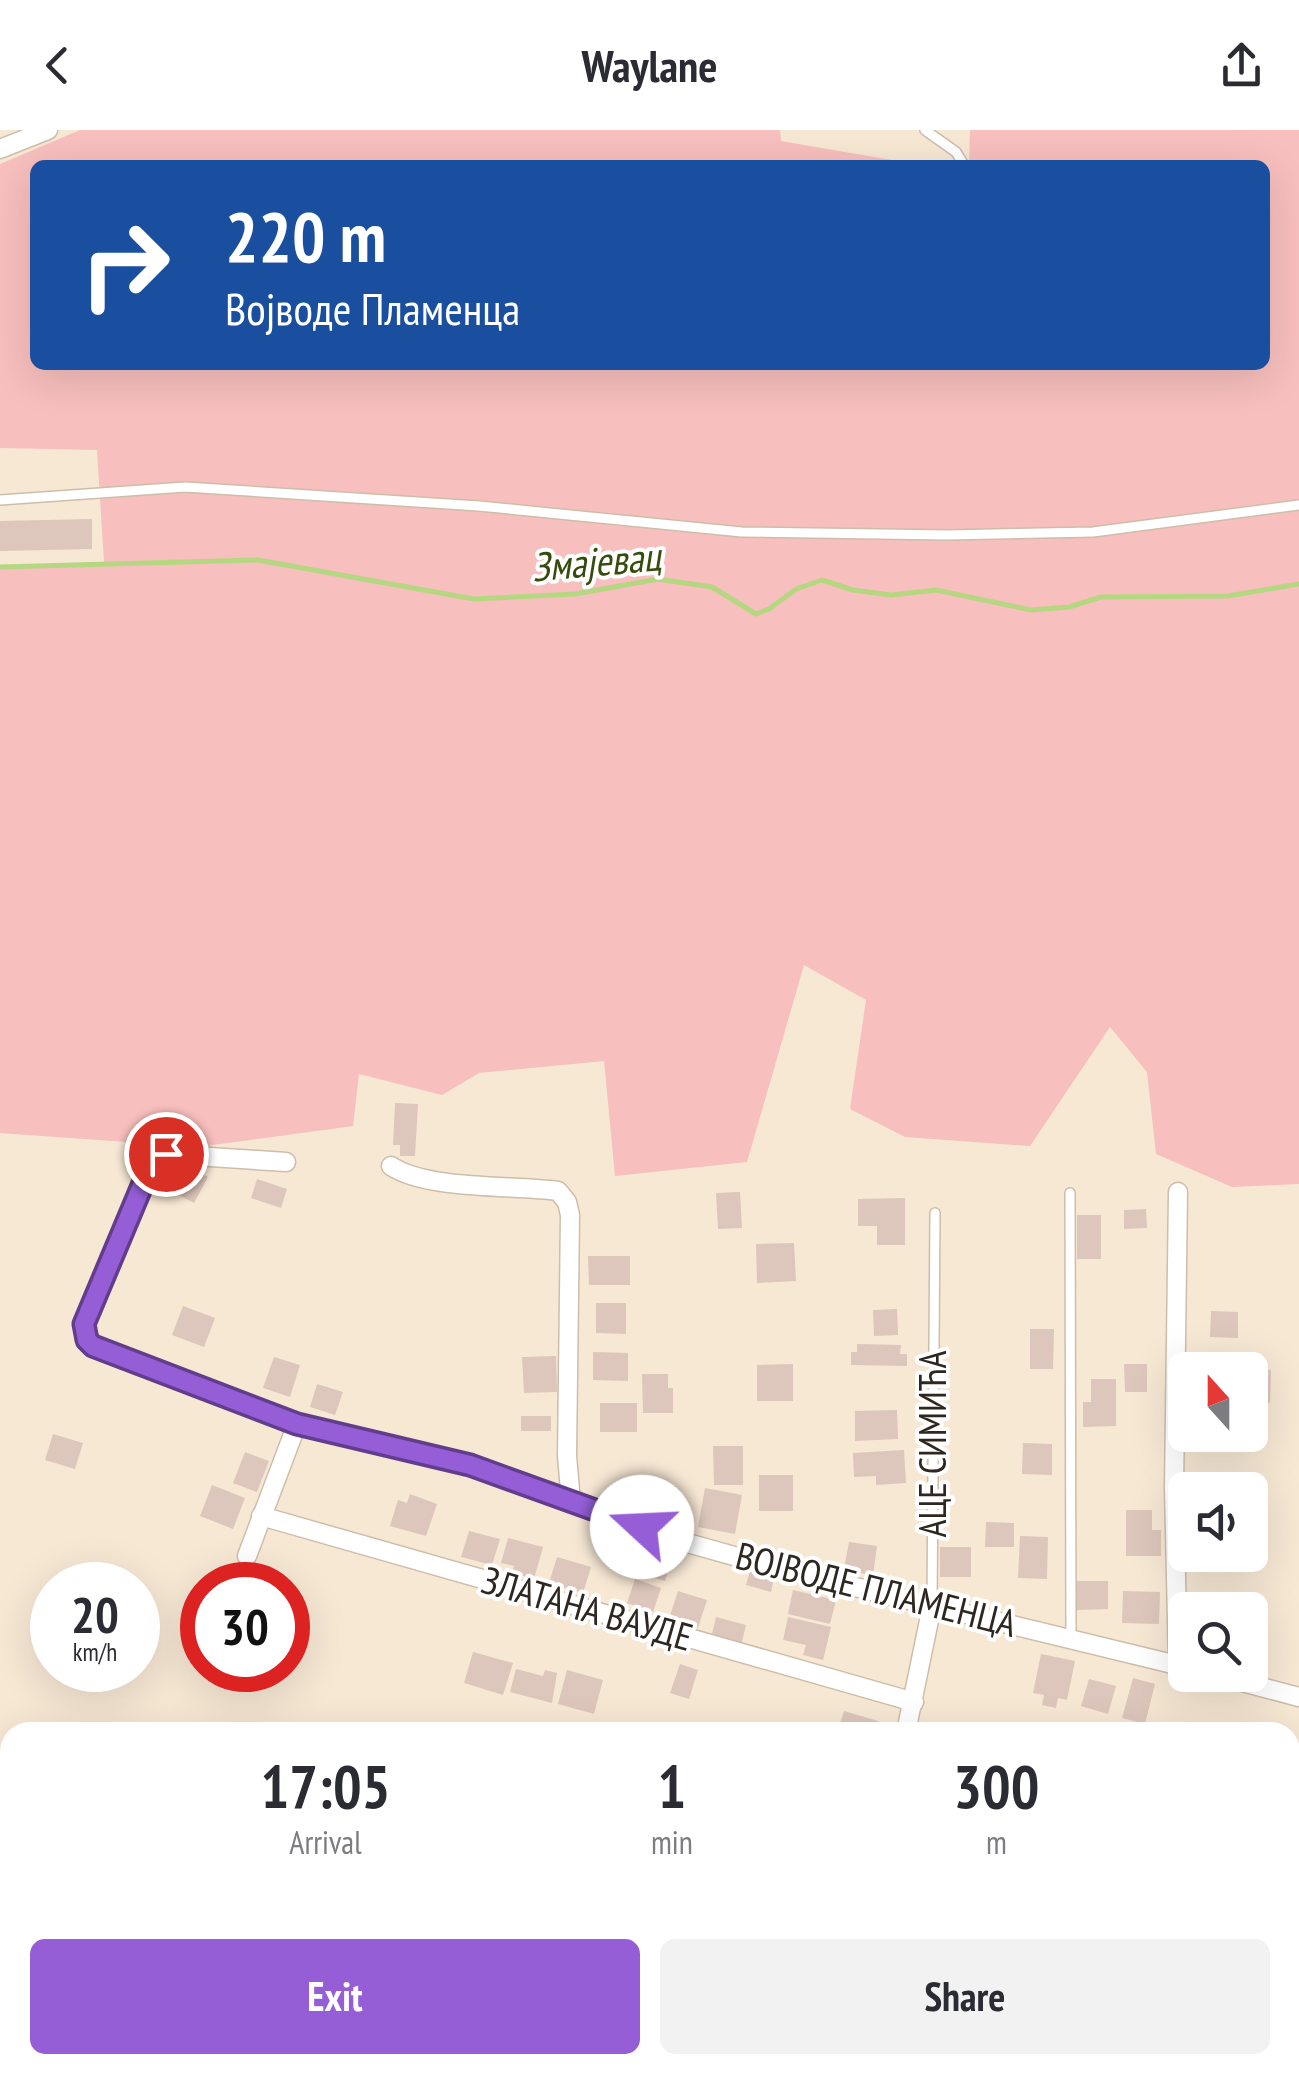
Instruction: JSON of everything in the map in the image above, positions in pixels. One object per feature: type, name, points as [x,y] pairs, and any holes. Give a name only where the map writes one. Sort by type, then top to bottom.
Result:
[{"type":"street","points":[[0,150],[48,130]]},
{"type":"street","name":"ВОЈВОДЕ ПЛАМЕНЦА","points":[[286,1162],[166,1154],[152,1162],[84,1331],[93,1346],[297,1424],[470,1465],[677,1540],[1168,1662]]},
{"type":"street","points":[[391,1166],[405,1176],[544,1189],[563,1195],[570,1215],[567,1456],[571,1501]]},
{"type":"street","points":[[1178,1192],[1174,1488],[1179,1592]]},
{"type":"street","points":[[247,1556],[297,1424]]},
{"type":"street","name":"ЗЛАТАНА ВАУДЕ","points":[[261,1516],[914,1702]]},
{"type":"street","name":"АЦЕ СИМИЋА","points":[[909,1722],[932,1606]]},
{"type":"street","points":[[1268,1689],[1299,1697]]},
{"type":"lane","points":[[924,130],[956,152],[961,160]]},
{"type":"lane","points":[[0,500],[185,487],[479,506],[742,532],[947,535],[1092,532],[1299,506]]},
{"type":"lane","points":[[1070,1193],[1071,1638]]},
{"type":"lane","name":"АЦЕ СИМИЋА","points":[[932,1606],[935,1213]]},
{"type":"shaded area","points":[[80,130],[780,130],[781,141],[892,160],[30,160],[30,370],[1270,370],[1270,160],[969,160],[970,130],[1299,130],[1299,1184],[1232,1187],[1156,1154],[1147,1072],[1110,1027],[1030,1146],[905,1137],[850,1109],[866,1000],[804,965],[747,1162],[615,1176],[604,1061],[479,1073],[442,1095],[359,1074],[353,1126],[198,1147],[0,1133],[0,567],[104,562],[97,450],[0,448],[0,164]]},
{"type":"building","points":[[92,519],[92,549],[0,551],[0,521]]},
{"type":"building","points":[[395,1103],[418,1104],[415,1156],[400,1156],[400,1145],[393,1145]]},
{"type":"building","points":[[185,1164],[208,1177],[194,1203],[171,1191]]},
{"type":"building","points":[[257,1179],[287,1189],[281,1208],[251,1198]]},
{"type":"building","points":[[740,1192],[742,1228],[718,1229],[716,1193]]},
{"type":"building","points":[[905,1198],[905,1245],[877,1245],[877,1226],[858,1226],[858,1199]]},
{"type":"building","points":[[1146,1209],[1147,1228],[1124,1229],[1124,1210]]},
{"type":"building","points":[[1077,1215],[1101,1215],[1101,1259],[1077,1259]]},
{"type":"building","points":[[794,1243],[796,1281],[757,1283],[756,1244]]},
{"type":"building","points":[[588,1256],[630,1256],[630,1285],[589,1285]]},
{"type":"building","points":[[596,1303],[626,1303],[626,1334],[596,1333]]},
{"type":"building","points":[[183,1306],[215,1318],[204,1347],[172,1335]]},
{"type":"building","points":[[897,1309],[898,1335],[874,1336],[873,1310]]},
{"type":"building","points":[[1211,1311],[1238,1312],[1238,1338],[1210,1337]]},
{"type":"building","points":[[1030,1329],[1054,1329],[1053,1369],[1030,1369]]},
{"type":"building","points":[[857,1344],[901,1345],[900,1354],[907,1354],[907,1366],[851,1365],[851,1352],[857,1352]]},
{"type":"building","points":[[593,1352],[628,1353],[628,1381],[593,1380]]},
{"type":"building","points":[[556,1356],[557,1392],[524,1393],[522,1357]]},
{"type":"building","points":[[274,1357],[300,1365],[290,1397],[263,1388]]},
{"type":"building","points":[[793,1364],[793,1401],[757,1401],[757,1365]]},
{"type":"building","points":[[1124,1364],[1147,1364],[1147,1392],[1125,1392]]},
{"type":"building","points":[[1268,1370],[1271,1370],[1268,1403]]},
{"type":"building","points":[[642,1374],[668,1374],[668,1388],[673,1388],[673,1413],[643,1413]]},
{"type":"building","points":[[1091,1379],[1116,1379],[1116,1426],[1083,1427],[1083,1402],[1091,1402]]},
{"type":"building","points":[[317,1384],[343,1392],[335,1415],[310,1407]]},
{"type":"building","points":[[600,1403],[637,1403],[637,1432],[600,1432]]},
{"type":"building","points":[[897,1410],[898,1439],[855,1441],[855,1411]]},
{"type":"building","points":[[521,1416],[551,1416],[551,1431],[521,1431]]},
{"type":"building","points":[[53,1434],[83,1443],[75,1469],[45,1460]]},
{"type":"building","points":[[1023,1443],[1052,1444],[1052,1475],[1022,1474]]},
{"type":"building","points":[[713,1446],[743,1446],[743,1485],[714,1485]]},
{"type":"building","points":[[904,1450],[906,1483],[876,1485],[876,1476],[854,1477],[853,1453]]},
{"type":"building","points":[[245,1452],[269,1461],[257,1492],[233,1483]]},
{"type":"building","points":[[759,1475],[793,1475],[793,1511],[759,1511]]},
{"type":"building","points":[[212,1485],[245,1498],[233,1529],[200,1516]]},
{"type":"building","points":[[705,1488],[742,1495],[735,1534],[698,1527]]},
{"type":"building","points":[[410,1494],[437,1504],[426,1536],[390,1526],[398,1500],[407,1503]]},
{"type":"building","points":[[1126,1510],[1152,1510],[1152,1530],[1161,1530],[1161,1556],[1126,1556]]},
{"type":"building","points":[[986,1522],[1014,1523],[1014,1547],[985,1547]]},
{"type":"building","points":[[469,1531],[500,1539],[492,1565],[461,1557]]},
{"type":"building","points":[[1020,1536],[1048,1537],[1047,1579],[1018,1578]]},
{"type":"building","points":[[508,1538],[543,1547],[534,1579],[512,1573],[514,1566],[501,1563]]},
{"type":"building","points":[[849,1542],[877,1546],[873,1576],[844,1569]]},
{"type":"building","points":[[940,1547],[971,1547],[971,1577],[940,1577]]},
{"type":"building","points":[[557,1557],[591,1567],[583,1593],[549,1583]]},
{"type":"building","points":[[645,1560],[669,1568],[665,1581],[641,1574]]},
{"type":"building","points":[[751,1567],[775,1574],[771,1592],[746,1585]]},
{"type":"building","points":[[635,1579],[661,1588],[653,1612],[627,1603]]},
{"type":"building","points":[[1076,1581],[1108,1581],[1108,1609],[1076,1610]]},
{"type":"building","points":[[793,1590],[836,1600],[830,1624],[788,1614]]},
{"type":"building","points":[[678,1591],[707,1600],[698,1628],[669,1619]]},
{"type":"building","points":[[1123,1591],[1160,1592],[1159,1624],[1122,1623]]},
{"type":"building","points":[[716,1617],[746,1625],[741,1646],[711,1638]]},
{"type":"building","points":[[788,1617],[831,1627],[823,1660],[803,1655],[806,1645],[783,1640]]},
{"type":"building","points":[[473,1652],[513,1663],[503,1695],[464,1683]]},
{"type":"building","points":[[1041,1654],[1075,1661],[1067,1700],[1058,1698],[1056,1708],[1042,1705],[1044,1695],[1033,1693]]},
{"type":"building","points":[[680,1664],[698,1670],[689,1699],[670,1693]]},
{"type":"building","points":[[516,1669],[543,1676],[545,1670],[557,1673],[552,1703],[510,1692]]},
{"type":"building","points":[[567,1670],[603,1680],[594,1714],[558,1704]]},
{"type":"building","points":[[1133,1678],[1155,1684],[1146,1722],[1122,1718]]},
{"type":"building","points":[[1089,1679],[1116,1686],[1108,1714],[1081,1706]]},
{"type":"building","points":[[844,1711],[878,1721],[878,1722],[841,1722]]},
{"type":"waterway","name":"Змајевац","points":[[0,567],[258,560],[474,599],[575,594],[658,579],[712,587],[756,614],[796,589],[822,580],[853,590],[891,595],[936,590],[1031,610],[1069,607],[1101,597],[1228,596],[1299,584]]},
{"type":"route","points":[[166,1154],[152,1162],[84,1324],[87,1340],[93,1346],[297,1424],[470,1465],[642,1527]]}]
